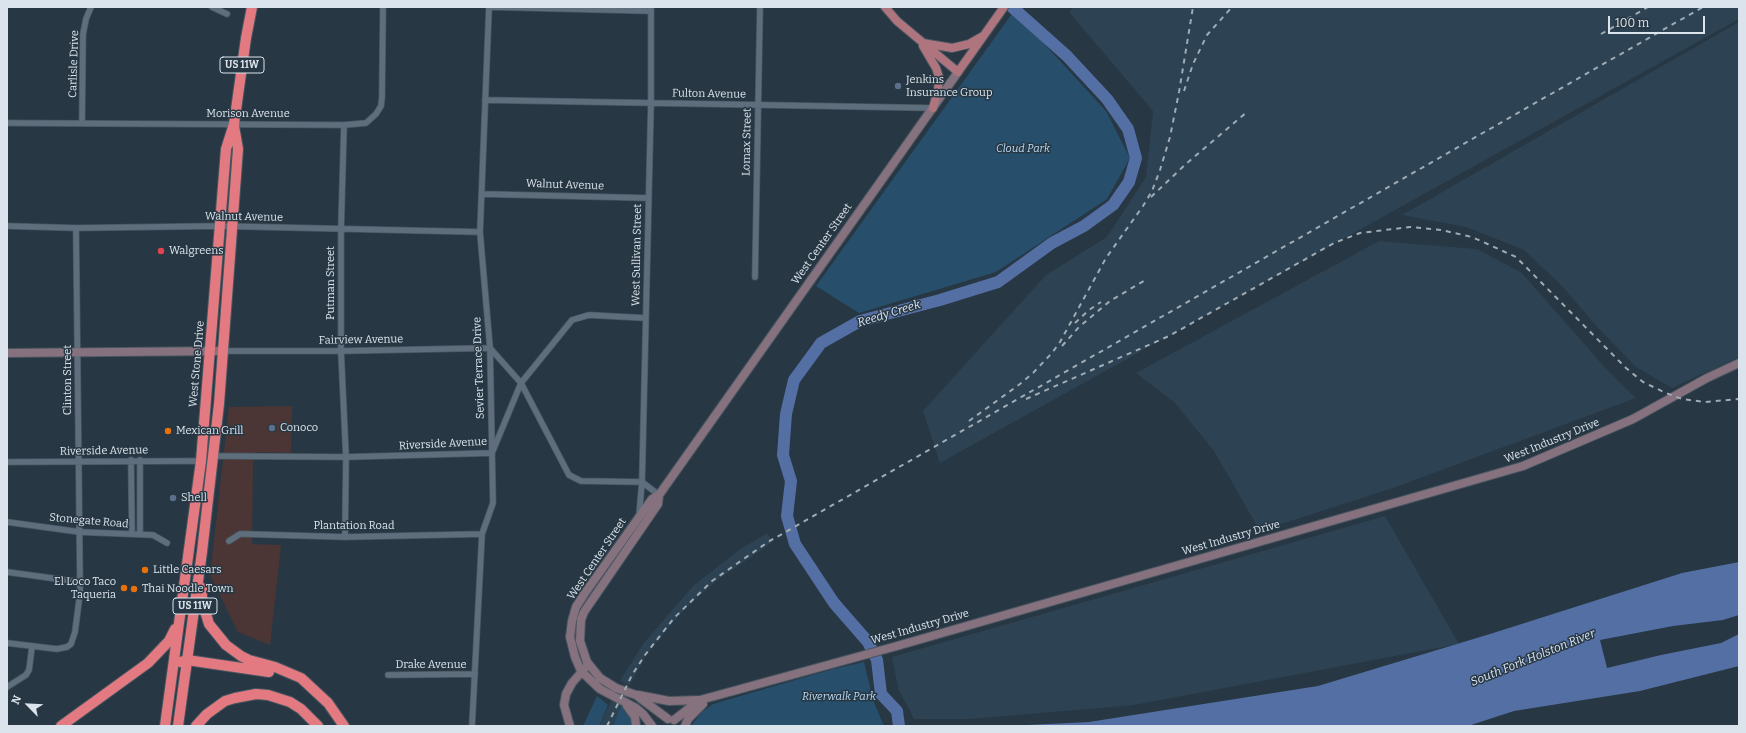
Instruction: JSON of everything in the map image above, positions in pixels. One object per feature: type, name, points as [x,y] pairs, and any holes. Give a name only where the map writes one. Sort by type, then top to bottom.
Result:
[{"type":"highway","name":"West Stone Drive","points":[[165,726],[201,461],[226,148],[234,124],[246,38],[252,7]]},
{"type":"highway","name":"West Stone Drive","points":[[178,726],[214,456],[238,149],[234,124]]},
{"type":"highway","points":[[206,404],[210,416],[208,448],[214,456]]},
{"type":"highway","points":[[201,461],[205,464],[207,470],[200,527],[204,537]]},
{"type":"highway","points":[[202,552],[202,601],[209,624],[220,639],[241,656],[291,672],[301,678],[316,690],[328,703],[344,726]]},
{"type":"highway","points":[[60,726],[148,663],[168,641],[178,626]]},
{"type":"highway","points":[[172,667],[175,664],[187,660],[279,674],[316,690]]},
{"type":"highway","points":[[196,726],[207,714],[225,701],[256,694],[268,695],[290,702],[301,708],[318,726]]},
{"type":"main road","points":[[884,7],[897,21],[958,72]]},
{"type":"main road","name":"West Center Street","points":[[681,726],[636,695],[608,684],[600,678],[589,665],[580,641],[581,620],[584,612],[658,504],[660,495],[1004,7]]},
{"type":"main road","points":[[921,42],[952,48],[969,44],[985,35]]},
{"type":"main road","points":[[921,42],[939,76],[938,89],[933,108]]},
{"type":"main road","name":"Fairview Avenue","points":[[7,353],[223,351]]},
{"type":"main road","name":"West Industry Drive","points":[[653,726],[662,720],[671,719],[700,700],[897,646],[1523,466],[1633,419],[1707,378],[1739,363]]},
{"type":"main road","name":"West Center Street","points":[[653,726],[636,708],[600,689],[582,672],[575,658],[570,637],[576,607],[585,592],[652,499],[660,495]]},
{"type":"main road","points":[[570,726],[564,705],[566,694],[589,665]]},
{"type":"main road","points":[[636,695],[669,701],[700,700]]},
{"type":"main road","name":"West Industry Drive","points":[[685,726],[688,719],[703,704],[715,696]]},
{"type":"main road","points":[[624,703],[635,716],[636,726]]},
{"type":"street","name":"Carlisle Drive","points":[[82,123],[84,34],[86,19],[91,7]]},
{"type":"street","points":[[212,7],[227,14]]},
{"type":"street","name":"Morison Avenue","points":[[7,123],[366,124],[376,114],[381,106],[384,52],[383,7]]},
{"type":"street","points":[[489,7],[651,9]]},
{"type":"street","name":"Sevier Terrace Drive","points":[[472,726],[482,534],[493,503],[490,348],[480,232],[489,7]]},
{"type":"street","name":"Lomax Street","points":[[755,277],[760,7]]},
{"type":"street","name":"West Sullivan Street","points":[[639,516],[642,482],[651,102],[651,9]]},
{"type":"street","name":"Fulton Avenue","points":[[486,100],[933,108]]},
{"type":"street","name":"Putman Street","points":[[344,125],[341,230],[341,351],[346,457],[345,537]]},
{"type":"street","name":"Walnut Avenue","points":[[482,194],[648,198]]},
{"type":"street","name":"Walnut Avenue","points":[[7,226],[76,228],[219,226],[480,232]]},
{"type":"street","name":"Clinton Street","points":[[32,647],[61,649],[71,644],[75,632],[80,594],[76,228]]},
{"type":"street","name":"Riverside Avenue","points":[[214,456],[346,457],[492,453],[521,384],[572,320],[588,315],[645,318]]},
{"type":"street","points":[[490,348],[521,384],[569,475],[581,482],[642,482],[660,495]]},
{"type":"street","name":"Fairview Avenue","points":[[223,351],[341,351],[490,348]]},
{"type":"street","points":[[131,460],[132,534]]},
{"type":"street","name":"Riverside Avenue","points":[[7,462],[131,460],[201,461]]},
{"type":"street","points":[[140,460],[140,534]]},
{"type":"street","name":"Stonegate Road","points":[[7,522],[80,532],[153,535],[167,543]]},
{"type":"street","name":"Plantation Road","points":[[228,541],[240,534],[345,537],[482,534]]},
{"type":"street","points":[[7,572],[80,582]]},
{"type":"street","points":[[7,643],[32,647],[30,664],[26,675],[7,687]]},
{"type":"street","name":"Drake Avenue","points":[[388,675],[475,674]]},
{"type":"shaded area","points":[[1074,7],[1739,7],[1739,19],[940,463],[923,411],[1046,275],[1107,237],[1146,177],[1153,111],[1069,12]]},
{"type":"shaded area","points":[[1739,22],[1739,357],[1672,388],[1636,367],[1599,329],[1562,286],[1524,250],[1466,227],[1402,215]]},
{"type":"shaded area","points":[[1379,241],[1477,249],[1522,273],[1608,371],[1636,398],[1396,487],[1260,531],[1214,451],[1175,403],[1136,373]]},
{"type":"shaded area","points":[[292,406],[291,453],[255,452],[253,466],[252,544],[281,545],[270,645],[238,632],[210,575],[229,407]]},
{"type":"shaded area","points":[[1385,516],[1459,644],[1134,705],[971,719],[914,719],[898,688],[892,657]]},
{"type":"shaded area","points":[[767,533],[773,542],[720,578],[692,602],[668,628],[646,656],[629,686],[620,681],[643,644],[693,586],[739,550]]},
{"type":"shaded area","points":[[613,697],[622,703],[613,726],[599,726]]},
{"type":"green space","name":"Cloud Park","points":[[1014,11],[1106,111],[1130,158],[1107,199],[996,272],[859,313],[816,286]]},
{"type":"green space","name":"Riverwalk Park","points":[[864,662],[873,700],[884,726],[691,726],[702,712],[713,704],[833,669]]},
{"type":"green space","points":[[597,696],[608,705],[599,726],[583,726]]},
{"type":"green space","points":[[622,703],[633,713],[636,726],[613,726]]},
{"type":"water","name":"South Fork Holston River","points":[[1739,562],[1739,615],[1723,620],[1673,626],[1600,640],[1607,668],[1721,643],[1739,634],[1739,666],[1640,691],[1514,711],[1468,726],[1007,726],[1089,722],[1318,686],[1490,634],[1682,573]]},
{"type":"waterway","name":"Reedy Creek","points":[[899,726],[897,711],[881,694],[877,660],[868,642],[834,603],[795,544],[787,516],[791,481],[783,455],[786,414],[794,380],[821,343],[860,321],[940,300],[998,282],[1052,243],[1084,226],[1113,205],[1129,182],[1136,158],[1128,129],[1107,99],[1067,56],[1012,7]]},
{"type":"railway","points":[[969,421],[1020,384],[1052,353],[1060,342],[1106,258],[1152,191],[1170,137],[1193,7]]},
{"type":"railway","points":[[1184,91],[1193,64],[1207,35],[1232,7]]},
{"type":"railway","points":[[1601,34],[1648,7]]},
{"type":"railway","points":[[607,726],[632,675],[645,655],[674,618],[712,581],[768,542],[1703,7]]},
{"type":"railway","points":[[1151,197],[1187,163],[1247,112]]},
{"type":"railway","points":[[1026,399],[1169,336],[1334,243],[1360,233],[1410,227],[1441,230],[1472,237],[1516,257],[1626,368],[1643,382],[1682,399],[1705,402],[1739,399]]},
{"type":"railway","points":[[1062,346],[1079,327],[1110,301],[1147,279]]},
{"type":"railway","points":[[1075,323],[1089,310],[1101,302]]},
{"type":"place","name":"Jenkins Insurance Group","points":[[898,86]]},
{"type":"place","name":"Walgreens","points":[[161,251]]},
{"type":"place","name":"Conoco","points":[[272,428]]},
{"type":"place","name":"Mexican Grill","points":[[168,431]]},
{"type":"place","name":"Shell","points":[[173,498]]},
{"type":"place","name":"Little Caesars","points":[[145,570]]},
{"type":"place","name":"El Loco Taco Taqueria","points":[[124,588]]},
{"type":"place","name":"Thai Noodle Town","points":[[134,589]]}]
